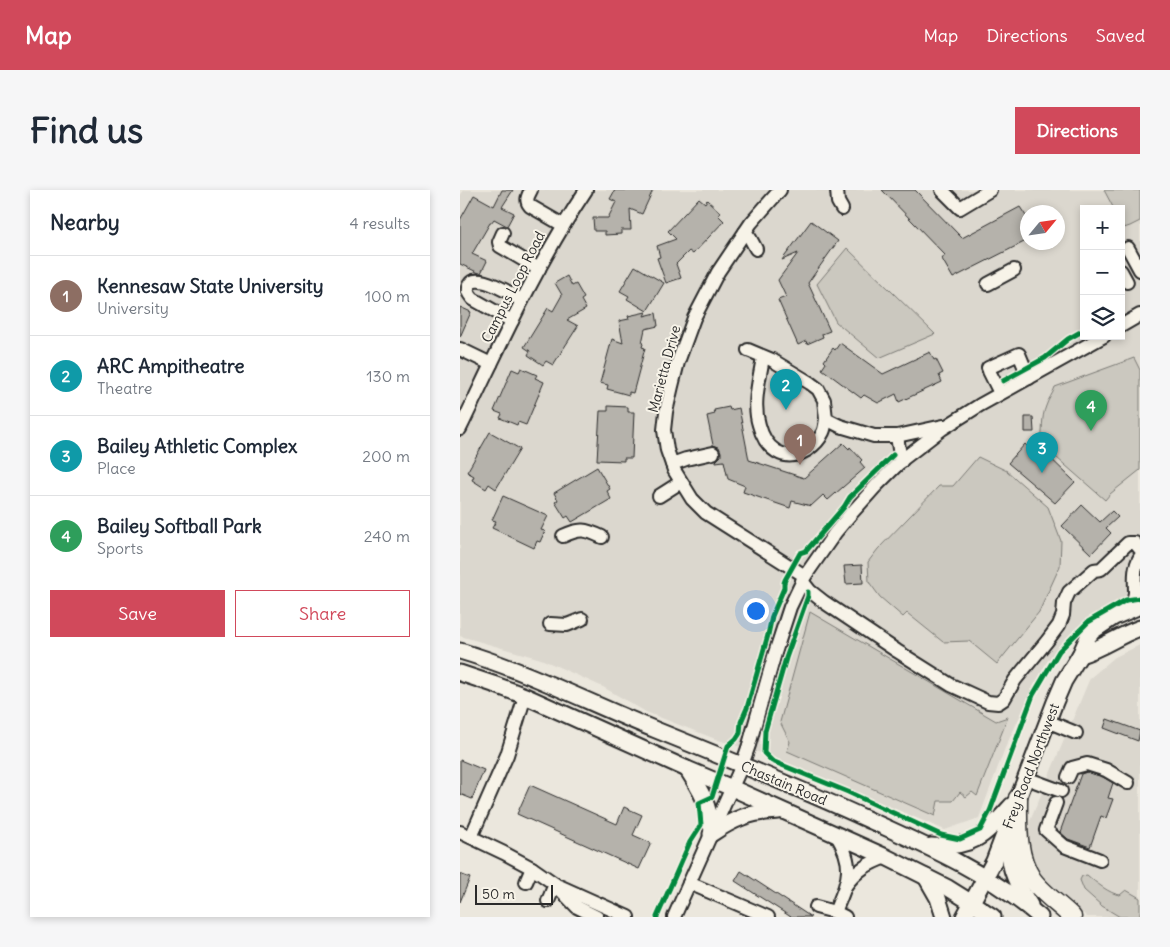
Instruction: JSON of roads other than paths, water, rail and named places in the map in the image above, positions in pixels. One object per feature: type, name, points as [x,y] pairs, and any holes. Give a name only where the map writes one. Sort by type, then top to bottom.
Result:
[{"type":"highway","points":[[1018,798],[1018,832],[1028,872],[1033,880],[1072,917]]},
{"type":"main road","name":"Frey Road Northwest","points":[[964,917],[994,861],[1064,681],[1080,655],[1088,637],[1106,621],[1135,608]]},
{"type":"main road","points":[[1080,655],[1098,649],[1120,636],[1140,628]]},
{"type":"main road","name":"Chastain Road","points":[[460,651],[525,674],[928,846],[1009,894],[1037,915]]},
{"type":"main road","name":"Chastain Road","points":[[460,673],[525,696],[886,856],[926,876],[993,917]]},
{"type":"main road","points":[[687,769],[704,798],[710,817],[711,832],[747,815],[781,810]]},
{"type":"main road","points":[[928,846],[952,847],[967,844],[981,837],[993,827],[1018,798]]},
{"type":"main road","points":[[1010,822],[1008,850],[1010,864],[1020,890],[1037,915]]},
{"type":"main road","points":[[926,876],[938,898],[944,917]]},
{"type":"street","points":[[531,190],[526,199],[530,206],[563,225]]},
{"type":"street","name":"Campus Loop Road","points":[[460,429],[465,404],[491,364],[563,225],[586,190]]},
{"type":"street","name":"Marietta Drive","points":[[780,190],[751,223],[718,272],[694,318],[678,362],[666,412],[664,430],[672,464],[692,499],[706,513],[804,578],[810,591],[824,602],[897,651],[951,685],[988,702],[998,703],[1004,699],[1015,680],[1059,625],[1063,615],[1064,602],[1069,592],[1094,570],[1102,569],[1128,542],[1135,543],[1140,549]]},
{"type":"street","points":[[837,190],[838,202],[842,209]]},
{"type":"street","points":[[942,190],[960,208],[990,190]]},
{"type":"street","points":[[745,232],[756,249]]},
{"type":"street","points":[[503,233],[499,242],[500,246],[539,269]]},
{"type":"street","points":[[1128,248],[1140,270]]},
{"type":"street","points":[[988,284],[1014,270]]},
{"type":"street","points":[[512,321],[473,299],[468,293],[468,287],[474,281],[488,283],[505,289],[522,301]]},
{"type":"street","points":[[1125,324],[1140,315]]},
{"type":"street","points":[[674,917],[742,765],[774,653],[794,597],[804,578],[835,533],[876,486],[926,440],[1000,394],[1097,340]]},
{"type":"street","points":[[460,349],[491,364]]},
{"type":"street","points":[[748,350],[763,357],[793,373],[818,389],[824,400],[826,419],[823,433],[813,446],[798,455],[784,455],[770,447],[759,425],[756,407],[763,357]]},
{"type":"street","points":[[1000,394],[989,370],[1019,354],[1030,378]]},
{"type":"street","points":[[826,419],[840,426],[874,436],[897,436],[948,425]]},
{"type":"street","points":[[897,436],[901,462]]},
{"type":"street","points":[[672,464],[713,453]]},
{"type":"street","points":[[659,496],[681,482]]},
{"type":"street","points":[[563,536],[574,530],[589,531],[601,538]]},
{"type":"street","points":[[1135,608],[1134,574],[1136,563],[1140,557]]},
{"type":"street","points":[[550,624],[567,625],[582,619]]},
{"type":"street","points":[[525,696],[507,756],[465,835],[532,868],[555,884],[628,917]]},
{"type":"street","points":[[1047,722],[1076,733]]},
{"type":"street","points":[[1068,777],[1072,768],[1087,764],[1106,770],[1128,783]]},
{"type":"street","points":[[1026,778],[1058,797],[1046,830],[1064,846],[1100,860]]},
{"type":"street","points":[[816,907],[840,915],[849,870],[848,859],[836,834]]},
{"type":"street","points":[[498,865],[504,853]]},
{"type":"street","points":[[846,885],[860,870],[886,856]]},
{"type":"street","points":[[526,882],[532,868]]},
{"type":"street","points":[[689,883],[768,917]]},
{"type":"street","points":[[548,901],[555,884]]},
{"type":"street","points":[[555,884],[576,907],[597,917]]},
{"type":"place","name":"ARC Ampitheatre","points":[[786,410]]},
{"type":"place","name":"Bailey Softball Park","points":[[1091,431]]},
{"type":"place","name":"Kennesaw State University","points":[[800,465]]},
{"type":"place","name":"Bailey Athletic Complex","points":[[1042,473]]}]
